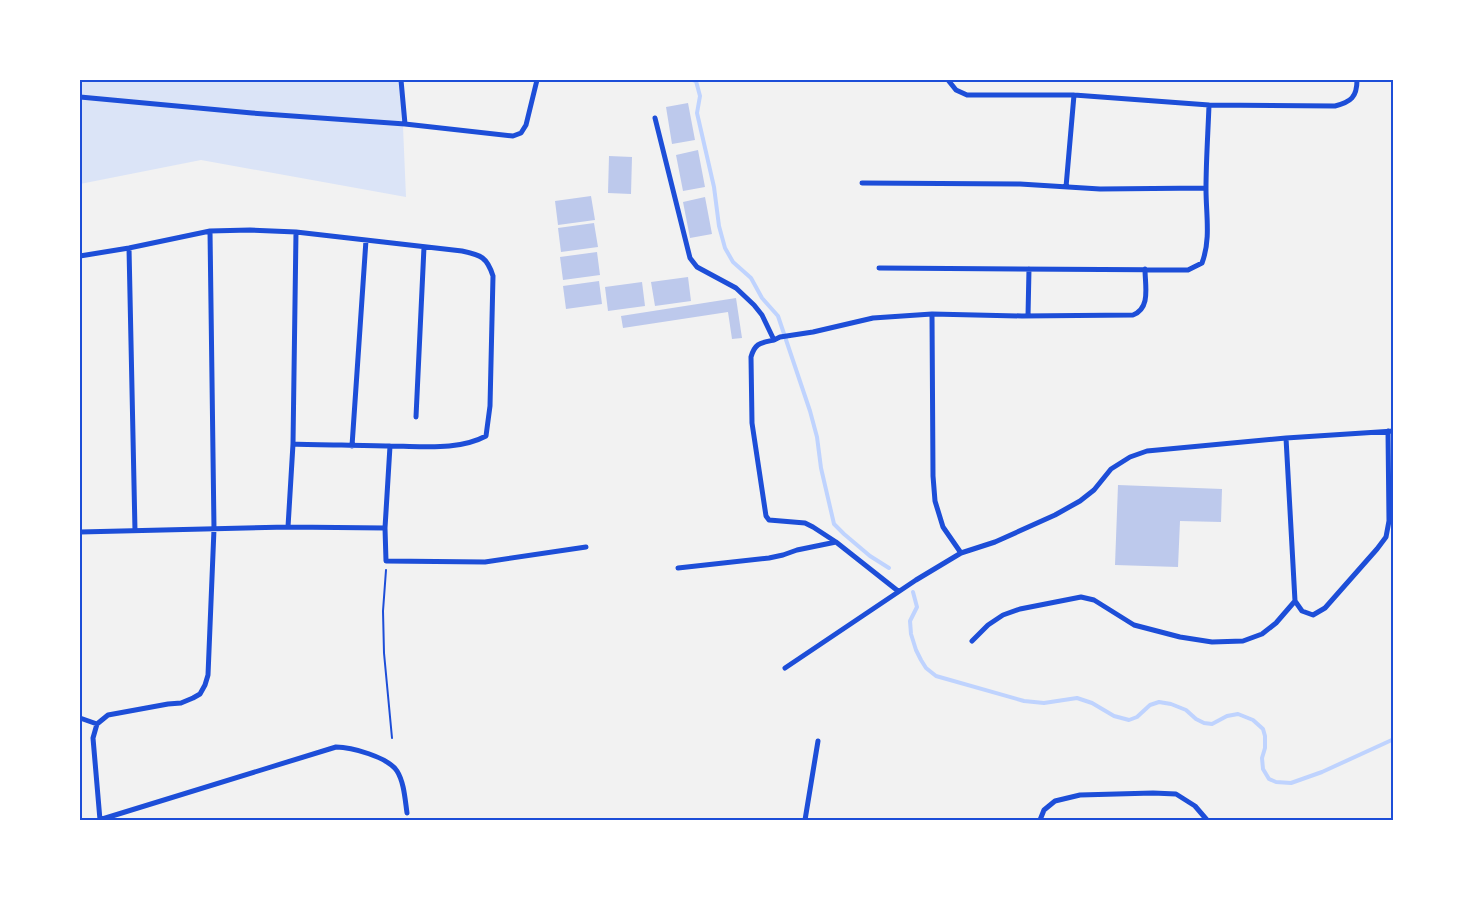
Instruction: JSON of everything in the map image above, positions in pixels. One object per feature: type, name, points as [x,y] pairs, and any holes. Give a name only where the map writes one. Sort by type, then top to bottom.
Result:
[{"type":"street","points":[[401,80],[405,124]]},
{"type":"street","points":[[80,97],[405,124],[513,136],[521,133],[526,125],[537,80]]},
{"type":"street","points":[[948,80],[956,90],[967,95],[1074,95],[1209,105],[1335,106],[1347,103],[1353,97],[1357,80]]},
{"type":"street","points":[[1066,187],[1074,95]]},
{"type":"street","points":[[879,268],[1188,270],[1202,263],[1206,251],[1209,105]]},
{"type":"street","points":[[655,118],[690,258],[697,267],[736,288],[748,298],[777,338]]},
{"type":"street","points":[[862,183],[1020,183],[1100,189],[1206,188]]},
{"type":"street","points":[[80,256],[210,231],[250,230],[296,232],[462,251],[481,255],[490,264],[493,276],[489,423],[486,435],[462,445],[293,444]]},
{"type":"street","points":[[210,231],[214,529],[208,675],[200,694],[193,698],[181,703],[108,715],[97,724],[93,738],[100,820],[336,747],[347,747],[386,761],[396,768],[401,778],[407,813]]},
{"type":"street","points":[[288,527],[293,444],[296,232]]},
{"type":"street","points":[[352,446],[366,240]]},
{"type":"street","points":[[416,417],[424,247]]},
{"type":"street","points":[[129,248],[135,531]]},
{"type":"street","points":[[1028,316],[1029,269]]},
{"type":"street","points":[[898,591],[836,542],[805,523],[778,522],[769,520],[766,516],[752,423],[751,357],[753,349],[758,344],[777,338],[873,318],[932,314],[1133,315],[1144,307],[1145,269]]},
{"type":"street","points":[[932,314],[935,501],[943,527],[961,553]]},
{"type":"street","points":[[785,668],[898,591],[961,553],[995,542],[1080,501],[1095,489],[1111,469],[1130,457],[1147,451],[1286,438],[1391,431],[1389,521],[1386,537],[1325,608],[1312,615],[1302,611],[1295,601],[1286,438]]},
{"type":"street","points":[[390,446],[385,528],[386,561],[485,562],[586,547]]},
{"type":"street","points":[[80,532],[288,527],[385,528]]},
{"type":"street","points":[[678,567],[769,558],[836,542]]},
{"type":"street","points":[[972,641],[988,625],[1003,615],[1020,609],[1081,597],[1094,600],[1134,625],[1180,637],[1212,642],[1243,641],[1262,634],[1276,623],[1295,601]]},
{"type":"street","points":[[80,718],[97,724]]},
{"type":"street","points":[[805,820],[818,741]]},
{"type":"street","points":[[1040,820],[1044,810],[1055,801],[1080,795],[1153,793],[1176,794],[1195,806],[1207,820]]},
{"type":"path","points":[[386,561],[383,611],[384,653],[392,738]]},
{"type":"shaded area","points":[[80,80],[401,80],[406,197],[201,160],[80,184]]},
{"type":"building","points":[[688,103],[695,140],[672,144],[666,107]]},
{"type":"building","points":[[698,150],[705,187],[683,191],[676,155]]},
{"type":"building","points":[[609,156],[632,157],[631,194],[608,193]]},
{"type":"building","points":[[591,196],[595,220],[558,225],[555,201]]},
{"type":"building","points":[[705,197],[712,234],[690,238],[683,202]]},
{"type":"building","points":[[594,223],[598,247],[561,252],[558,228]]},
{"type":"building","points":[[597,252],[600,275],[563,280],[560,257]]},
{"type":"building","points":[[688,277],[691,301],[655,306],[651,282]]},
{"type":"building","points":[[599,281],[602,304],[566,309],[563,286]]},
{"type":"building","points":[[642,282],[645,306],[608,311],[605,287]]},
{"type":"building","points":[[736,298],[742,338],[732,339],[728,312],[623,328],[621,316]]},
{"type":"building","points":[[1118,485],[1222,489],[1221,522],[1180,521],[1178,567],[1115,565]]},
{"type":"waterway","points":[[693,80],[696,81],[700,96],[697,113],[725,248],[733,262],[751,278],[762,298],[778,316],[810,411],[834,524],[870,556],[889,568]]},
{"type":"waterway","points":[[913,592],[917,607],[910,621],[911,634],[921,660],[926,668],[936,676],[1024,701],[1044,703],[1077,698],[1092,703],[1114,716],[1129,720],[1137,717],[1150,705],[1159,702],[1186,710],[1204,723],[1212,724],[1227,716],[1238,714],[1253,720],[1263,729],[1265,736],[1263,769],[1269,779],[1276,782],[1291,783],[1322,772],[1394,739]]}]
